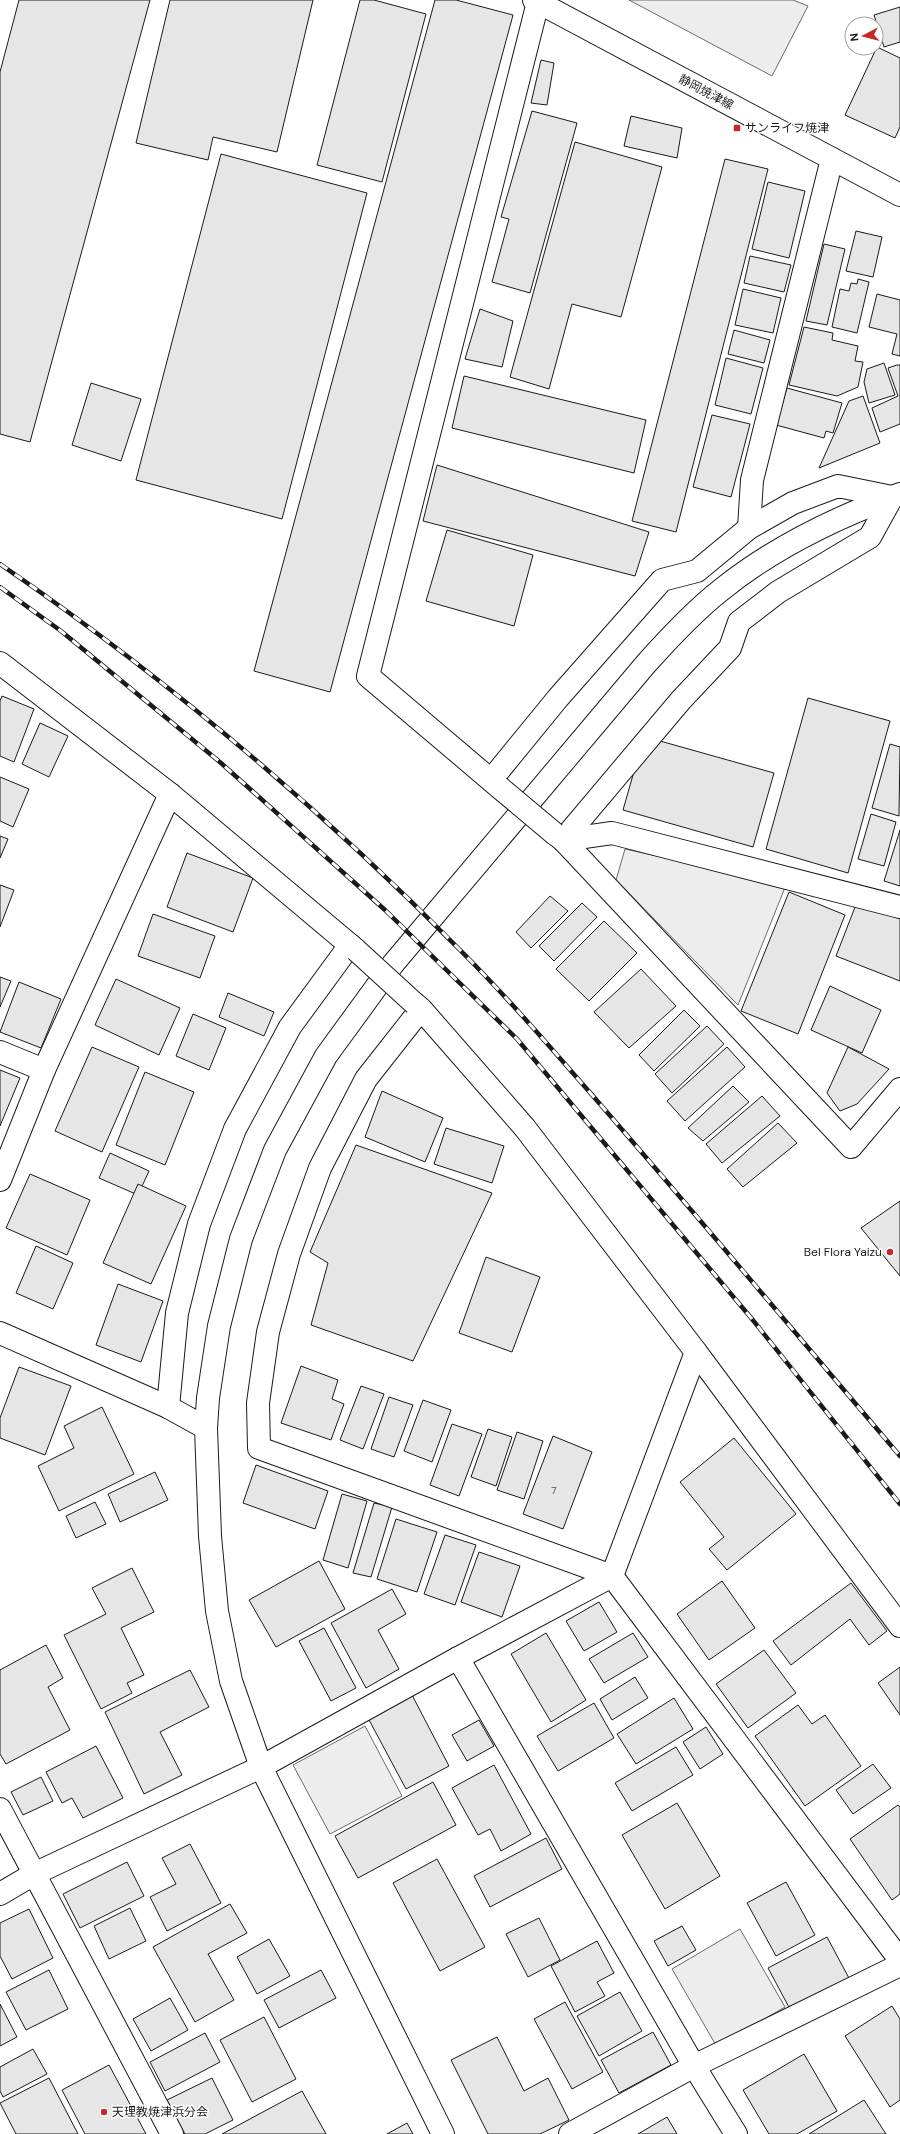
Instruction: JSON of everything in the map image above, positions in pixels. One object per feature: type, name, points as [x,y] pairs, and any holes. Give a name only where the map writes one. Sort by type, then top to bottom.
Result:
[{"type":"street","name":"静岡焼津線","points":[[536,1],[900,195]]},
{"type":"street","points":[[536,1],[368,676],[559,837],[851,1147],[900,1089]]},
{"type":"street","points":[[749,528],[752,480],[832,159]]},
{"type":"street","points":[[495,783],[558,698],[662,580],[697,571],[749,528],[793,503],[838,486],[896,496]]},
{"type":"street","points":[[559,837],[681,700],[730,648],[740,622],[778,592],[870,537],[896,496]]},
{"type":"street","points":[[443,2134],[261,1767],[231,1681],[217,1611],[210,1536],[206,1428],[208,1398],[219,1326],[242,1240],[275,1150],[326,1056],[393,964],[645,665],[684,623],[721,590],[762,560],[821,529],[896,496]]},
{"type":"street","points":[[0,663],[170,794],[353,948],[418,1007],[525,1128],[696,1352],[900,1626]]},
{"type":"street","points":[[0,1180],[44,1070],[170,794]]},
{"type":"street","points":[[559,837],[612,833],[900,907]]},
{"type":"street","points":[[168,1407],[177,1312],[199,1224],[235,1129],[290,1027],[353,948]]},
{"type":"street","points":[[418,1007],[366,1079],[320,1168],[304,1211],[289,1254],[268,1332],[258,1403],[259,1448],[612,1576],[900,1960]]},
{"type":"street","points":[[0,1052],[44,1070]]},
{"type":"street","points":[[0,1333],[168,1407],[206,1428]]},
{"type":"street","points":[[0,1894],[34,1874],[261,1767],[458,1658],[612,1576],[696,1352]]},
{"type":"street","points":[[458,1658],[694,2066],[736,2134]]},
{"type":"street","points":[[0,1809],[172,2134]]},
{"type":"street","points":[[570,2134],[694,2066],[900,1965]]},
{"type":"shaded area","points":[[629,0],[793,0],[808,6],[772,76]]},
{"type":"shaded area","points":[[625,849],[786,885],[738,1005],[616,880]]},
{"type":"shaded area","points":[[365,1726],[402,1796],[330,1834],[293,1765]]},
{"type":"shaded area","points":[[740,1929],[785,2007],[717,2047],[672,1969]]},
{"type":"building","points":[[19,0],[150,0],[30,442],[0,434],[0,72]]},
{"type":"building","points":[[170,0],[313,0],[277,152],[213,137],[208,160],[136,143]]},
{"type":"building","points":[[360,0],[374,0],[426,14],[382,182],[317,165]]},
{"type":"building","points":[[435,0],[456,0],[513,15],[330,692],[254,671]]},
{"type":"building","points":[[900,7],[900,42],[884,47],[884,16],[874,15]]},
{"type":"building","points":[[884,50],[900,58],[900,127],[895,138],[845,115],[873,56],[884,56]]},
{"type":"building","points":[[541,60],[554,63],[547,105],[531,103]]},
{"type":"building","points":[[532,111],[577,123],[530,293],[492,282],[509,219],[501,217]]},
{"type":"building","points":[[631,116],[682,128],[677,158],[624,146]]},
{"type":"building","points":[[575,142],[662,167],[621,317],[572,304],[549,389],[510,377]]},
{"type":"building","points":[[221,154],[367,193],[282,519],[136,480]]},
{"type":"building","points":[[725,159],[768,169],[676,532],[632,521]]},
{"type":"building","points":[[768,182],[805,191],[789,258],[752,249]]},
{"type":"building","points":[[856,231],[882,237],[873,277],[846,271]]},
{"type":"building","points":[[824,244],[845,249],[827,325],[806,321]]},
{"type":"building","points":[[750,256],[791,265],[784,292],[744,283]]},
{"type":"building","points":[[858,279],[869,282],[857,333],[832,327],[840,289],[849,291],[851,283],[857,284]]},
{"type":"building","points":[[743,289],[781,298],[773,333],[735,325]]},
{"type":"building","points":[[877,294],[900,300],[900,356],[892,354],[897,334],[869,327]]},
{"type":"building","points":[[480,309],[513,321],[502,367],[465,359]]},
{"type":"building","points":[[804,327],[833,333],[832,340],[858,346],[855,361],[863,362],[858,387],[837,396],[789,385]]},
{"type":"building","points":[[734,330],[770,340],[764,363],[728,354]]},
{"type":"building","points":[[726,358],[763,368],[751,414],[715,405]]},
{"type":"building","points":[[884,363],[895,395],[869,403],[864,382],[867,369]]},
{"type":"building","points":[[900,365],[900,424],[880,432],[872,408],[898,396],[888,368]]},
{"type":"building","points":[[464,376],[646,420],[634,473],[452,428]]},
{"type":"building","points":[[91,383],[141,399],[121,461],[72,445]]},
{"type":"building","points":[[787,388],[842,403],[833,433],[826,431],[824,438],[776,425]]},
{"type":"building","points":[[863,396],[880,443],[819,468],[849,401]]},
{"type":"building","points":[[712,415],[750,424],[731,497],[693,487]]},
{"type":"building","points":[[437,465],[649,532],[635,576],[423,521]]},
{"type":"building","points":[[447,530],[533,555],[514,626],[426,601]]},
{"type":"building","points":[[2,696],[34,709],[14,762],[0,756],[0,701]]},
{"type":"building","points":[[808,698],[890,721],[848,873],[766,849]]},
{"type":"building","points":[[40,723],[68,736],[49,777],[22,764]]},
{"type":"building","points":[[660,741],[774,773],[753,847],[623,810],[635,768]]},
{"type":"building","points":[[890,744],[900,747],[899,816],[872,808]]},
{"type":"building","points":[[0,777],[29,789],[13,827],[0,821]]},
{"type":"building","points":[[871,814],[896,822],[884,866],[858,859]]},
{"type":"building","points":[[900,830],[900,886],[884,881]]},
{"type":"building","points":[[0,836],[8,839],[0,858]]},
{"type":"building","points":[[187,853],[253,878],[233,932],[167,907]]},
{"type":"building","points":[[0,885],[14,890],[0,927]]},
{"type":"building","points":[[789,892],[845,915],[798,1034],[741,1011]]},
{"type":"building","points":[[550,896],[568,911],[531,948],[516,932]]},
{"type":"building","points":[[857,902],[900,919],[900,981],[836,956]]},
{"type":"building","points":[[582,903],[597,917],[554,961],[539,946]]},
{"type":"building","points":[[153,914],[215,936],[200,978],[138,956]]},
{"type":"building","points":[[604,921],[637,953],[589,1001],[556,969]]},
{"type":"building","points":[[641,969],[676,1006],[629,1048],[594,1012]]},
{"type":"building","points":[[0,977],[11,981],[0,1007]]},
{"type":"building","points":[[116,979],[180,1008],[159,1055],[95,1025]]},
{"type":"building","points":[[19,982],[61,999],[41,1048],[0,1032]]},
{"type":"building","points":[[830,986],[881,1010],[862,1053],[811,1030]]},
{"type":"building","points":[[228,993],[274,1012],[264,1036],[219,1017]]},
{"type":"building","points":[[684,1010],[700,1026],[654,1071],[639,1055]]},
{"type":"building","points":[[193,1014],[226,1028],[209,1070],[176,1056]]},
{"type":"building","points":[[707,1026],[724,1044],[672,1093],[655,1074]]},
{"type":"building","points":[[92,1047],[139,1067],[102,1152],[55,1131]]},
{"type":"building","points":[[727,1047],[745,1067],[685,1121],[667,1101]]},
{"type":"building","points":[[848,1047],[889,1069],[857,1104],[840,1111],[827,1093]]},
{"type":"building","points":[[0,1070],[20,1078],[0,1126]]},
{"type":"building","points":[[145,1072],[194,1092],[165,1165],[116,1145]]},
{"type":"building","points":[[733,1086],[749,1102],[703,1141],[688,1128]]},
{"type":"building","points":[[382,1091],[443,1118],[425,1162],[365,1137]]},
{"type":"building","points":[[762,1096],[780,1116],[722,1163],[706,1144]]},
{"type":"building","points":[[778,1123],[797,1143],[743,1187],[727,1169]]},
{"type":"building","points":[[446,1128],[504,1146],[492,1183],[434,1164]]},
{"type":"building","points":[[356,1145],[492,1193],[413,1361],[311,1325],[328,1263],[310,1252]]},
{"type":"building","points":[[110,1153],[149,1171],[138,1195],[99,1178]]},
{"type":"building","points":[[30,1174],[90,1200],[67,1255],[6,1228]]},
{"type":"building","points":[[138,1184],[186,1206],[151,1284],[103,1263]]},
{"type":"building","name":"Bel Flora Yaizu","points":[[900,1201],[900,1276],[861,1228]]},
{"type":"building","points":[[36,1246],[73,1263],[53,1309],[16,1293]]},
{"type":"building","points":[[486,1257],[540,1277],[512,1352],[459,1333]]},
{"type":"building","points":[[118,1284],[163,1301],[141,1362],[96,1345]]},
{"type":"building","points":[[301,1366],[338,1380],[332,1399],[344,1404],[331,1440],[281,1423]]},
{"type":"building","points":[[19,1367],[71,1386],[45,1455],[0,1438],[0,1418]]},
{"type":"building","points":[[361,1386],[384,1394],[363,1449],[340,1440]]},
{"type":"building","points":[[389,1397],[413,1405],[394,1457],[371,1449]]},
{"type":"building","points":[[423,1400],[451,1410],[432,1462],[404,1451]]},
{"type":"building","points":[[102,1407],[134,1474],[59,1511],[38,1466],[74,1448],[64,1426]]},
{"type":"building","points":[[452,1424],[482,1434],[459,1496],[430,1485]]},
{"type":"building","points":[[488,1429],[512,1437],[496,1486],[471,1477]]},
{"type":"building","points":[[517,1432],[543,1441],[524,1499],[497,1490]]},
{"type":"building","points":[[553,1436],[592,1452],[563,1529],[523,1514]]},
{"type":"building","points":[[734,1438],[796,1514],[727,1570],[709,1549],[724,1537],[680,1482]]},
{"type":"building","points":[[256,1465],[328,1491],[315,1529],[243,1503]]},
{"type":"building","points":[[155,1472],[168,1500],[120,1522],[108,1494]]},
{"type":"building","points":[[342,1494],[367,1501],[348,1568],[323,1560]]},
{"type":"building","points":[[95,1502],[106,1524],[76,1538],[66,1516]]},
{"type":"building","points":[[374,1503],[392,1507],[371,1577],[353,1573]]},
{"type":"building","points":[[396,1519],[437,1532],[417,1592],[377,1579]]},
{"type":"building","points":[[445,1535],[476,1545],[455,1605],[424,1594]]},
{"type":"building","points":[[479,1552],[520,1566],[502,1617],[461,1602]]},
{"type":"building","points":[[319,1561],[345,1609],[276,1647],[249,1600]]},
{"type":"building","points":[[132,1568],[154,1612],[121,1628],[144,1675],[127,1683],[132,1693],[101,1709],[64,1635],[106,1614],[92,1588]]},
{"type":"building","points":[[722,1581],[755,1628],[709,1660],[677,1614]]},
{"type":"building","points":[[851,1583],[887,1631],[869,1645],[850,1619],[791,1665],[773,1641]]},
{"type":"building","points":[[392,1589],[406,1614],[378,1630],[399,1669],[366,1688],[331,1623]]},
{"type":"building","points":[[599,1602],[617,1632],[584,1651],[566,1621]]},
{"type":"building","points":[[324,1628],[356,1688],[331,1701],[299,1641]]},
{"type":"building","points":[[546,1633],[586,1700],[551,1722],[511,1654]]},
{"type":"building","points":[[633,1633],[648,1657],[604,1683],[589,1659]]},
{"type":"building","points":[[46,1645],[63,1678],[48,1687],[70,1730],[6,1764],[0,1754],[0,1670]]},
{"type":"building","points":[[764,1650],[796,1693],[748,1728],[716,1684]]},
{"type":"building","points":[[900,1667],[900,1715],[878,1683]]},
{"type":"building","points":[[190,1670],[209,1707],[160,1732],[182,1775],[144,1794],[105,1712]]},
{"type":"building","points":[[635,1677],[648,1698],[612,1720],[600,1699]]},
{"type":"building","points":[[412,1695],[449,1766],[406,1789],[368,1718]]},
{"type":"building","points":[[674,1698],[693,1729],[636,1764],[617,1734]]},
{"type":"building","points":[[594,1703],[614,1738],[558,1771],[537,1736]]},
{"type":"building","points":[[798,1705],[812,1724],[825,1715],[861,1766],[805,1806],[755,1736]]},
{"type":"building","points":[[479,1720],[494,1746],[467,1761],[452,1735]]},
{"type":"building","points":[[706,1727],[723,1754],[700,1769],[683,1742]]},
{"type":"building","points":[[96,1746],[123,1798],[83,1818],[72,1798],[62,1803],[46,1772]]},
{"type":"building","points":[[676,1747],[693,1775],[632,1811],[615,1783]]},
{"type":"building","points":[[873,1764],[891,1788],[853,1814],[836,1790]]},
{"type":"building","points":[[494,1765],[531,1834],[501,1851],[490,1829],[478,1835],[452,1788]]},
{"type":"building","points":[[41,1777],[53,1801],[23,1815],[11,1792]]},
{"type":"building","points":[[433,1782],[456,1825],[358,1878],[335,1836]]},
{"type":"building","points":[[677,1803],[720,1876],[665,1909],[622,1835]]},
{"type":"building","points":[[898,1805],[900,1807],[900,1894],[892,1900],[850,1839]]},
{"type":"building","points":[[546,1838],[562,1869],[490,1907],[474,1876]]},
{"type":"building","points":[[190,1844],[221,1903],[167,1931],[150,1897],[176,1884],[162,1858]]},
{"type":"building","points":[[437,1859],[485,1947],[440,1971],[393,1883]]},
{"type":"building","points":[[127,1862],[144,1896],[80,1928],[63,1894]]},
{"type":"building","points":[[786,1882],[815,1935],[776,1956],[747,1903]]},
{"type":"building","points":[[230,1904],[247,1933],[208,1954],[234,2000],[195,2022],[153,1947]]},
{"type":"building","points":[[130,1908],[146,1941],[109,1959],[94,1926]]},
{"type":"building","points":[[29,1909],[53,1958],[12,1979],[0,1956],[0,1923]]},
{"type":"building","points":[[539,1918],[560,1960],[528,1977],[506,1934]]},
{"type":"building","points":[[682,1926],[696,1950],[668,1966],[654,1941]]},
{"type":"building","points":[[827,1937],[850,1980],[791,2011],[768,1968]]},
{"type":"building","points":[[269,1939],[290,1976],[257,1994],[237,1957]]},
{"type":"building","points":[[597,1941],[614,1973],[597,1982],[605,1996],[575,2012],[551,1966]]},
{"type":"building","points":[[49,1970],[68,2009],[26,2030],[6,1992]]},
{"type":"building","points":[[321,1970],[336,1998],[279,2028],[264,2000]]},
{"type":"building","points":[[620,1992],[642,2031],[599,2056],[577,2016]]},
{"type":"building","points":[[170,1998],[188,2030],[151,2051],[133,2019]]},
{"type":"building","points":[[565,2002],[603,2072],[572,2089],[534,2019]]},
{"type":"building","points":[[0,2004],[17,2037],[0,2046]]},
{"type":"building","points":[[892,2006],[900,2019],[900,2100],[890,2107],[845,2036]]},
{"type":"building","points":[[264,2017],[296,2079],[252,2102],[220,2040]]},
{"type":"building","points":[[653,2032],[671,2065],[619,2093],[601,2060]]},
{"type":"building","points":[[205,2033],[220,2062],[165,2091],[150,2062]]},
{"type":"building","points":[[497,2037],[524,2091],[548,2078],[569,2120],[540,2134],[488,2134],[451,2060]]},
{"type":"building","points":[[33,2049],[47,2074],[3,2097],[0,2091],[0,2067]]},
{"type":"building","points":[[804,2054],[837,2111],[797,2134],[769,2134],[743,2090]]},
{"type":"building","name":"天理教焼津浜分会","points":[[109,2065],[146,2134],[85,2134],[62,2090]]},
{"type":"building","points":[[49,2078],[78,2134],[16,2134],[0,2103]]},
{"type":"building","points":[[212,2078],[233,2120],[205,2134],[185,2134],[167,2100]]},
{"type":"building","points":[[302,2091],[326,2134],[222,2134]]},
{"type":"building","points":[[864,2100],[886,2134],[809,2134]]},
{"type":"building","points":[[667,2117],[677,2134],[638,2134]]},
{"type":"building","points":[[407,2123],[413,2134],[387,2134]]},
{"type":"railway","points":[[0,564],[122,652],[181,698],[296,795],[407,897],[479,969],[552,1049],[900,1456]]},
{"type":"railway","points":[[0,587],[61,631],[221,763],[385,910],[517,1039],[752,1319],[900,1504]]},
{"type":"place","name":"サンライフ焼津","points":[[737,128]]},
{"type":"place","name":"Bel Flora Yaizu","points":[[890,1252]]},
{"type":"place","name":"天理教焼津浜分会","points":[[104,2112]]}]
